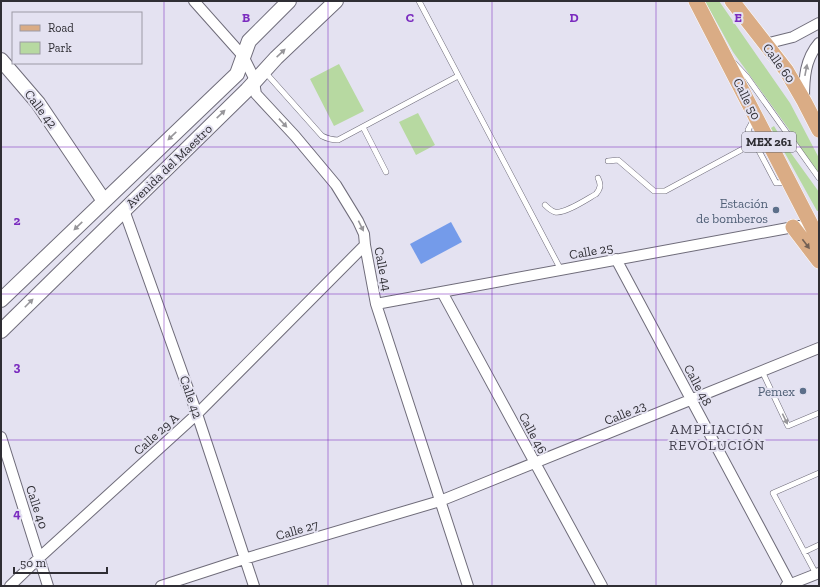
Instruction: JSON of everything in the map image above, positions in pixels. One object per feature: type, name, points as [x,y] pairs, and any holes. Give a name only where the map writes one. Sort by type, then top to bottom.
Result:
[{"type":"main road","name":"Calle 50","points":[[696,1],[755,116],[761,139],[790,182],[819,240]]},
{"type":"main road","name":"Calle 60","points":[[732,1],[786,70],[819,130]]},
{"type":"main road","points":[[739,1],[746,19]]},
{"type":"main road","points":[[793,227],[819,261]]},
{"type":"street","name":"Calle 44","points":[[194,1],[244,56],[253,76],[256,94],[295,136],[336,186],[358,221],[364,234],[376,304],[468,586]]},
{"type":"street","name":"Avenida del Maestro","points":[[1,300],[237,74],[249,41],[290,1]]},
{"type":"street","name":"Avenida del Maestro","points":[[1,331],[254,82],[276,58],[336,1]]},
{"type":"street","points":[[765,44],[792,36],[819,23]]},
{"type":"street","points":[[804,101],[806,66],[811,51],[819,43]]},
{"type":"street","name":"Calle 42","points":[[1,60],[38,103],[104,201]]},
{"type":"street","name":"Calle 42","points":[[124,210],[197,414],[254,586]]},
{"type":"street","name":"Calle 25","points":[[376,304],[811,223]]},
{"type":"street","name":"Calle 29 A","points":[[10,586],[197,414],[365,245]]},
{"type":"street","name":"Calle 48","points":[[616,260],[789,585]]},
{"type":"street","name":"Calle 46","points":[[442,292],[602,586]]},
{"type":"street","name":"Calle 23","points":[[440,501],[819,348]]},
{"type":"street","name":"Calle 40","points":[[1,437],[48,586]]},
{"type":"street","name":"Calle 27","points":[[161,586],[244,559],[440,501]]},
{"type":"street","points":[[789,585],[818,573]]},
{"type":"lane","points":[[419,1],[561,270]]},
{"type":"lane","points":[[718,44],[747,77],[819,178]]},
{"type":"lane","points":[[264,71],[322,136],[326,139],[338,140],[458,76]]},
{"type":"lane","points":[[363,127],[386,172]]},
{"type":"lane","points":[[608,161],[618,160],[654,190],[665,191],[761,139]]},
{"type":"lane","points":[[545,205],[552,211],[562,212],[596,194],[600,190],[601,184],[598,178]]},
{"type":"lane","points":[[762,371],[788,426],[819,413]]},
{"type":"lane","points":[[818,573],[804,552],[773,493],[819,473]]},
{"type":"lane","points":[[804,552],[819,545]]},
{"type":"green space","points":[[705,1],[719,1],[790,103],[819,158],[819,180],[793,135],[733,52]]},
{"type":"green space","points":[[339,64],[364,111],[334,126],[310,79]]},
{"type":"green space","points":[[418,113],[435,145],[416,155],[399,122]]},
{"type":"green space","points":[[774,126],[788,149],[819,192],[819,211],[817,211],[771,128]]},
{"type":"water","points":[[451,222],[462,242],[421,264],[410,244]]},
{"type":"place","name":"Estación de bomberos","points":[[776,210]]},
{"type":"place","name":"Pemex","points":[[803,391]]},
{"type":"district","name":"AMPLIACIÓN REVOLUCIÓN","points":[[717,438]]}]
